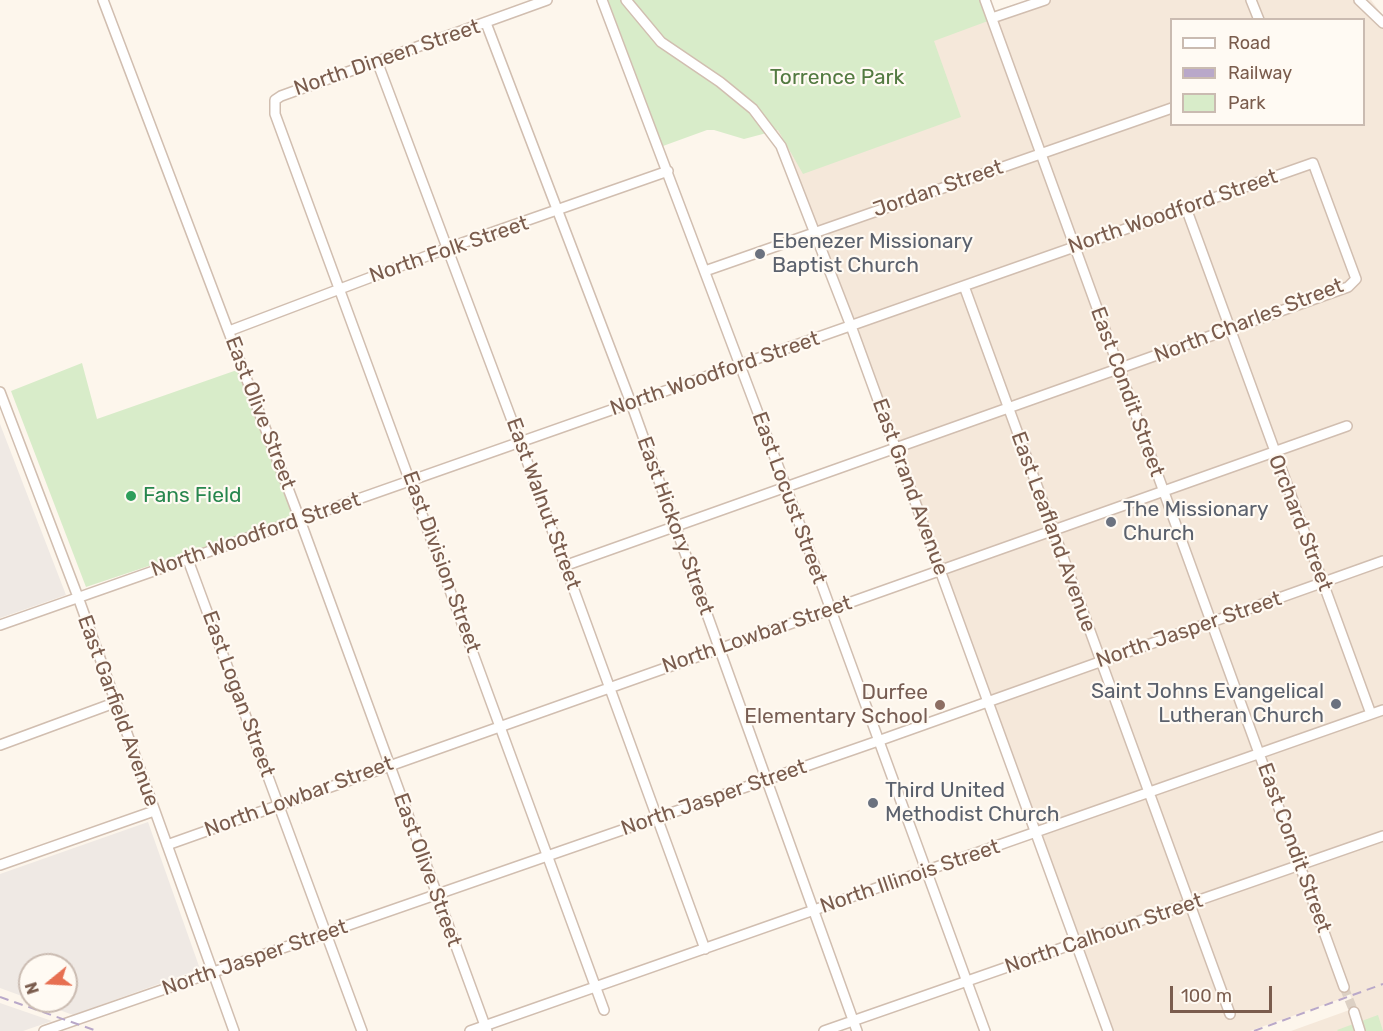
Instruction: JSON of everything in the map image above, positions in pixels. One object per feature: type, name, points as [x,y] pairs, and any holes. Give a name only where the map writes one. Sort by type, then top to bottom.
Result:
[{"type":"street","name":"East Olive Street","points":[[103,0],[300,520],[486,1028]]},
{"type":"street","name":"North Dineen Street","points":[[275,114],[275,100],[281,96],[547,0]]},
{"type":"street","name":"East Locust Street","points":[[602,0],[786,487],[985,1031]]},
{"type":"street","name":"East Grand Avenue","points":[[626,0],[660,42],[720,82],[760,118],[781,146],[896,447],[1108,1031]]},
{"type":"street","name":"East Condit Street","points":[[985,0],[1344,987]]},
{"type":"street","points":[[992,18],[1044,0]]},
{"type":"street","points":[[1251,0],[1258,18]]},
{"type":"street","points":[[1359,0],[1383,23]]},
{"type":"street","name":"East Hickory Street","points":[[486,23],[631,403],[855,1026]]},
{"type":"street","name":"East Walnut Street","points":[[376,61],[520,442],[705,949]]},
{"type":"street","name":"Jordan Street","points":[[705,271],[1170,109]]},
{"type":"street","name":"East Division Street","points":[[275,114],[604,1010]]},
{"type":"street","name":"North Woodford Street","points":[[0,625],[1313,163],[1356,279]]},
{"type":"street","name":"North Folk Street","points":[[229,331],[448,248],[558,212],[668,171]]},
{"type":"street","name":"Orchard Street","points":[[1186,208],[1371,714]]},
{"type":"street","name":"North Charles Street","points":[[564,566],[1231,330],[1348,287],[1356,279]]},
{"type":"street","name":"East Leafland Avenue","points":[[964,286],[1230,1014]]},
{"type":"street","name":"East Garfield Avenue","points":[[0,392],[78,597],[114,703],[234,1031]]},
{"type":"street","name":"North Lowbar Street","points":[[167,845],[278,803],[1347,426]]},
{"type":"street","name":"East Logan Street","points":[[188,560],[362,1031]]},
{"type":"street","name":"North Jasper Street","points":[[44,1031],[878,741],[1383,561]]},
{"type":"street","points":[[0,746],[114,703]]},
{"type":"street","name":"North Illinois Street","points":[[470,1031],[486,1028],[596,987],[1383,710]]},
{"type":"street","points":[[0,865],[154,811]]},
{"type":"street","name":"North Calhoun Street","points":[[824,1031],[855,1026],[968,981],[1383,836]]},
{"type":"street","points":[[1354,1012],[1360,1031]]},
{"type":"shaded area","name":"Torrence Park","points":[[1032,0],[1371,0],[1383,16],[1383,709],[1258,753],[1346,997],[1250,1031],[1112,1031],[792,165],[753,106]]},
{"type":"shaded area","points":[[0,424],[66,595],[0,618]]},
{"type":"shaded area","points":[[1383,713],[1383,1031],[1291,1031],[1355,1008],[1263,755]]},
{"type":"shaded area","points":[[148,822],[200,969],[73,1015],[68,1013],[78,1013],[78,953],[18,953],[18,995],[0,988],[0,874]]},
{"type":"shaded area","points":[[0,1003],[18,1009],[18,1013],[29,1013],[52,1021],[23,1031],[0,1031]]},
{"type":"green space","name":"Torrence Park","points":[[608,0],[981,0],[988,21],[934,41],[961,117],[803,174],[778,130],[744,139],[707,130],[663,146]]},
{"type":"green space","points":[[82,363],[97,419],[237,370],[295,517],[86,587],[11,391]]},
{"type":"green space","points":[[1378,1015],[1383,1031],[1337,1030]]},
{"type":"tunnel","points":[[1344,987],[1354,1012]]},
{"type":"railway","points":[[1254,1031],[1383,984]]},
{"type":"railway","points":[[0,997],[97,1031]]},
{"type":"place","name":"Ebenezer Missionary Baptist Church","points":[[760,254]]},
{"type":"place","name":"Fans Field","points":[[131,496]]},
{"type":"place","name":"The Missionary Church","points":[[1111,522]]},
{"type":"place","name":"Saint Johns Evangelical Lutheran Church","points":[[1336,704]]},
{"type":"place","name":"Durfee Elementary School","points":[[940,705]]},
{"type":"place","name":"Third United Methodist Church","points":[[873,803]]}]
